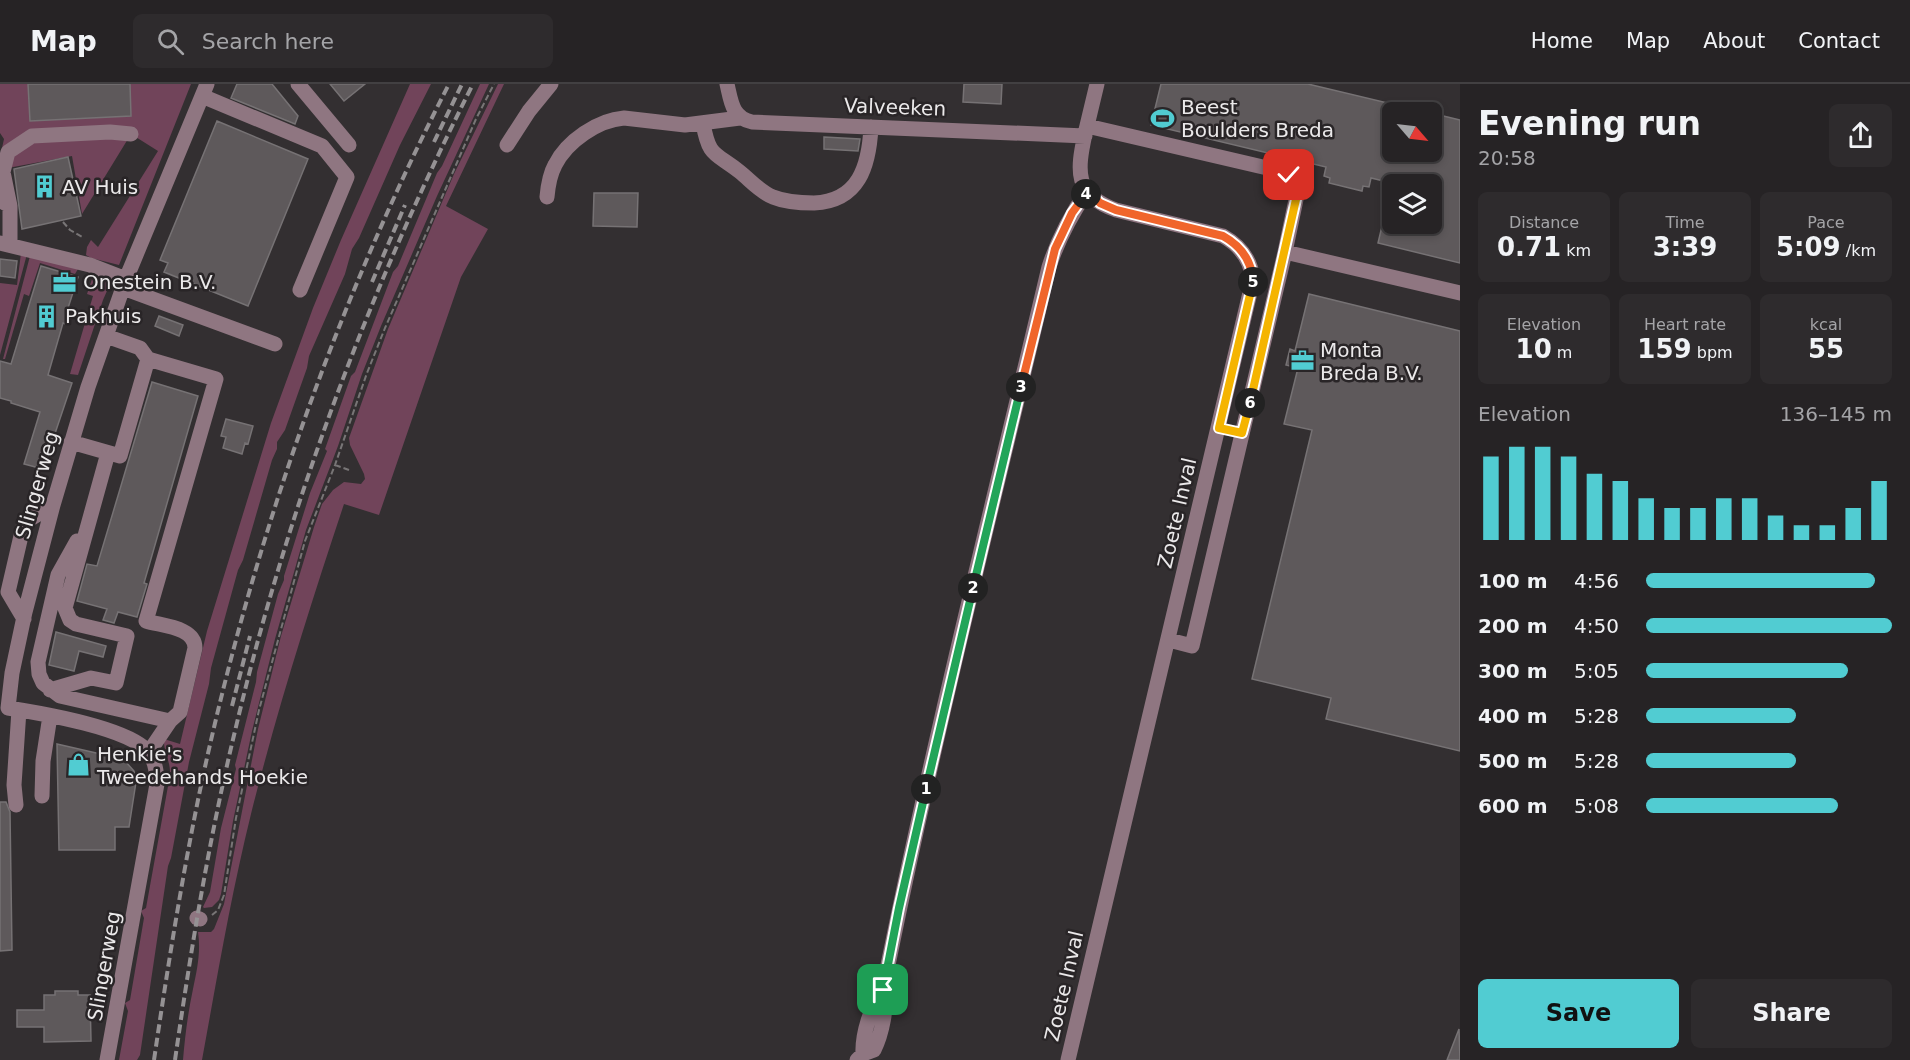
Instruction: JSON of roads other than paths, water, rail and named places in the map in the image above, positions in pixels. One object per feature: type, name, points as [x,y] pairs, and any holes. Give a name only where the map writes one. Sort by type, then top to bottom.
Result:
[{"type":"street","points":[[298,84],[349,144]]},
{"type":"street","points":[[507,145],[523,118],[551,84]]},
{"type":"street","points":[[727,84],[733,108],[744,124]]},
{"type":"street","points":[[860,1057],[875,1000],[883,990],[899,908],[1049,267],[1072,213],[1088,191],[1083,184],[1079,168],[1097,84]]},
{"type":"street","points":[[205,90],[322,146],[347,177],[300,290]]},
{"type":"street","name":"Slingerweg","points":[[16,805],[6,672],[24,615],[71,442],[106,336],[125,283],[205,90]]},
{"type":"street","name":"Valveeken","points":[[547,197],[551,174],[562,154],[586,132],[602,123],[624,118],[666,124],[1086,131],[1280,171],[1289,175],[1295,181],[1298,190],[1192,646],[1168,640]]},
{"type":"street","points":[[703,123],[706,144],[712,152],[761,191],[773,197],[807,203],[837,198],[853,188],[866,161],[871,127]]},
{"type":"street","points":[[131,134],[110,132],[32,136],[8,152],[3,172],[5,244],[90,265],[125,283],[275,344]]},
{"type":"street","name":"Zoete Inval","points":[[1068,1060],[1252,289],[1252,271],[1247,257],[1237,245],[1223,236],[1116,210],[1100,203],[1088,191]]},
{"type":"street","points":[[1285,252],[1460,293]]},
{"type":"street","points":[[9,708],[122,734],[149,752],[170,721],[180,712],[195,644],[193,637],[186,632],[146,621],[216,379],[148,359],[140,348],[106,336]]},
{"type":"street","points":[[71,442],[120,456],[148,359]]},
{"type":"street","points":[[1219,428],[1242,433]]},
{"type":"street","points":[[50,690],[91,678],[116,683],[127,636],[76,624],[66,615],[65,602],[108,453]]},
{"type":"street","points":[[48,618],[24,615],[8,592],[6,585],[20,528],[53,505]]},
{"type":"street","points":[[89,520],[58,575],[38,668],[43,683],[60,696],[170,721]]},
{"type":"street","points":[[42,796],[43,761],[50,716]]},
{"type":"street","name":"Slingerweg","points":[[107,1060],[158,784],[157,772],[149,752]]},
{"type":"railway","points":[[154,1060],[176,918],[203,776],[224,687],[274,509],[336,336],[371,250],[408,167],[449,84]]},
{"type":"railway","points":[[434,142],[462,84]]},
{"type":"railway","points":[[175,1060],[194,936],[217,812],[256,647],[280,564],[306,482],[366,320],[399,240],[473,84]]},
{"type":"railway","points":[[372,282],[405,205]]},
{"type":"railway","points":[[232,706],[250,636]]},
{"type":"place","name":"Beest Boulders Breda","points":[[1163,118]]},
{"type":"place","name":"AV Huis","points":[[44,187]]},
{"type":"place","name":"Onestein B.V.","points":[[65,282]]},
{"type":"place","name":"Pakhuis","points":[[47,316]]},
{"type":"place","name":"Monta Breda B.V.","points":[[1302,361]]},
{"type":"place","name":"Henkie's Tweedehands Hoekie","points":[[79,765]]}]
